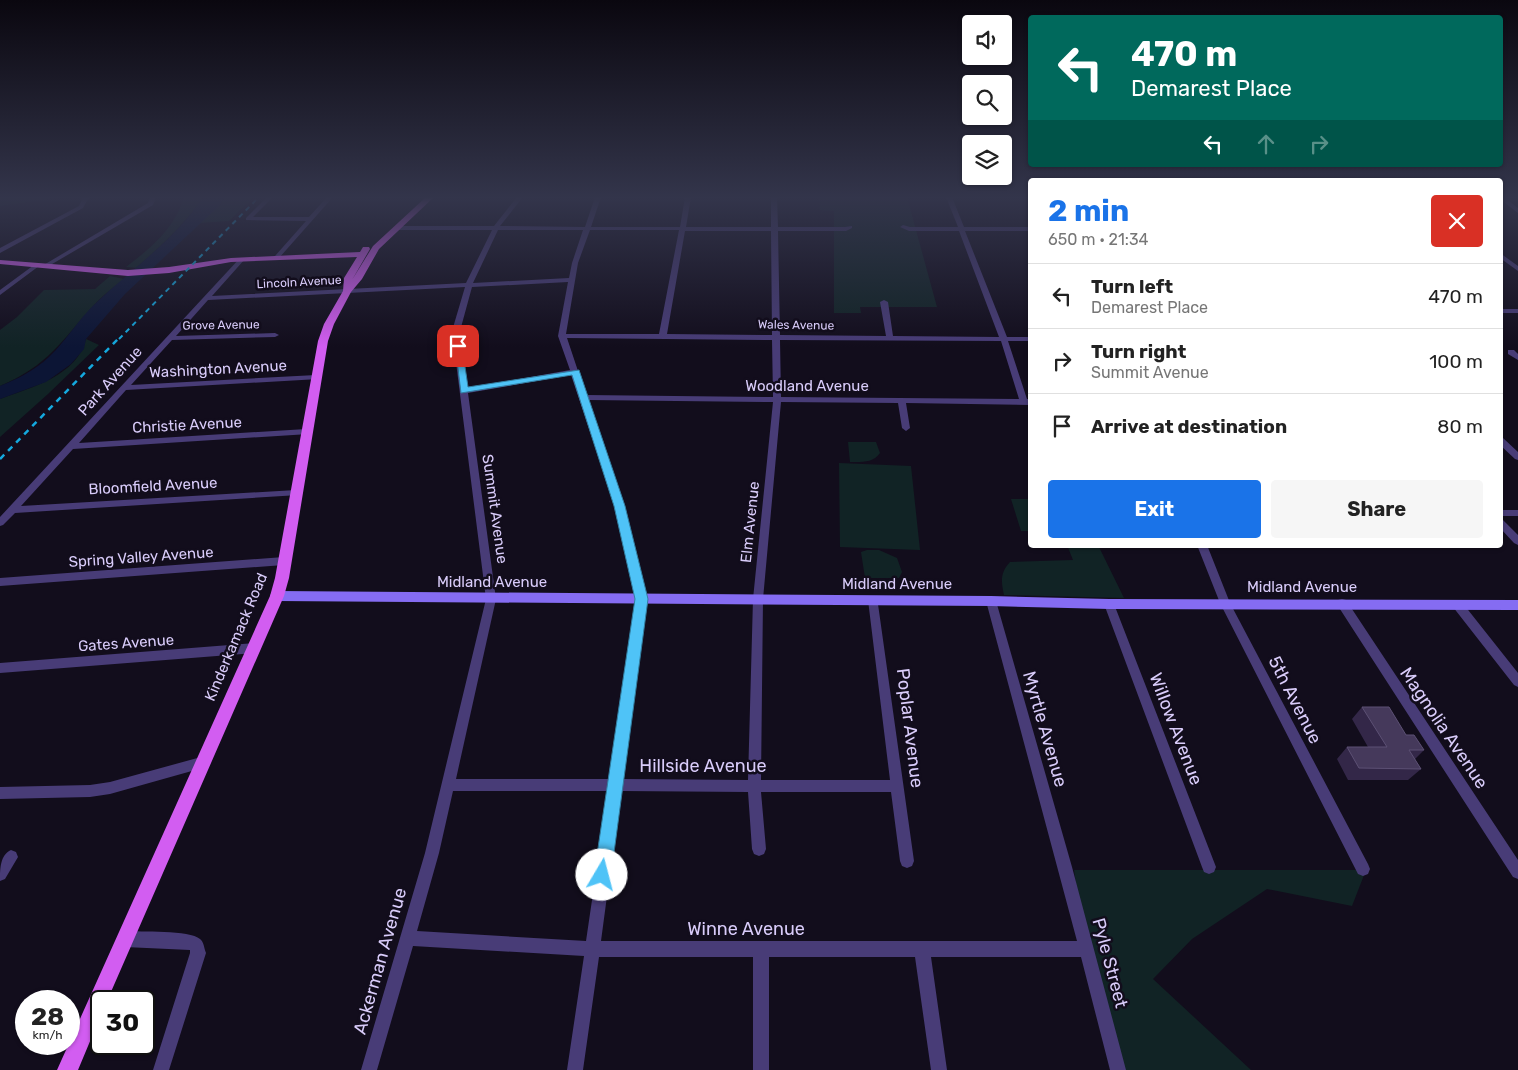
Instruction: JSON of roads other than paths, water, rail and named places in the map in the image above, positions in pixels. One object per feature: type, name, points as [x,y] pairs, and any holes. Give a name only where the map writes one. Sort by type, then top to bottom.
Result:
[{"type":"main road","points":[[332,255],[361,247]]},
{"type":"main road","points":[[347,291],[347,283],[355,264],[368,247]]},
{"type":"main road","name":"Kinderkamack Road","points":[[67,1070],[201,763],[255,648],[276,596],[284,561],[316,377],[329,324],[347,291],[358,279],[377,247]]},
{"type":"main road","points":[[0,262],[128,273],[151,272],[242,259],[361,254]]},
{"type":"main road","points":[[332,255],[348,258],[355,264]]},
{"type":"street","points":[[0,293],[75,247]]},
{"type":"street","points":[[277,257],[286,247]]},
{"type":"street","name":"Summit Avenue","points":[[429,864],[492,598],[456,331],[469,285],[487,247]]},
{"type":"street","points":[[575,1070],[642,599],[620,506],[562,336],[575,263],[581,247]]},
{"type":"street","points":[[663,336],[679,247]]},
{"type":"street","name":"Elm Avenue","points":[[759,849],[754,785],[758,599],[777,400],[773,247]]},
{"type":"street","points":[[969,247],[1027,402]]},
{"type":"street","points":[[1503,257],[1518,269]]},
{"type":"street","name":"Park Avenue","points":[[0,523],[242,259]]},
{"type":"street","name":"Lincoln Avenue","points":[[207,298],[573,280]]},
{"type":"street","points":[[884,302],[890,338]]},
{"type":"street","points":[[1503,311],[1518,311]]},
{"type":"street","name":"Grove Avenue","points":[[168,338],[275,335]]},
{"type":"street","name":"Wales Avenue","points":[[562,336],[1028,338]]},
{"type":"street","points":[[1511,352],[1518,358]]},
{"type":"street","points":[[464,391],[575,372]]},
{"type":"street","name":"Washington Avenue","points":[[122,388],[316,377]]},
{"type":"street","name":"Woodland Avenue","points":[[584,397],[1027,402]]},
{"type":"street","points":[[902,401],[906,428]]},
{"type":"street","name":"Christie Avenue","points":[[70,446],[306,432]]},
{"type":"street","points":[[1503,443],[1518,457]]},
{"type":"street","name":"Bloomfield Avenue","points":[[12,510],[296,493]]},
{"type":"street","points":[[1503,513],[1518,513]]},
{"type":"street","points":[[1503,525],[1518,541]]},
{"type":"street","name":"5th Avenue","points":[[1203,548],[1225,603],[1363,869]]},
{"type":"street","name":"Spring Valley Avenue","points":[[0,582],[284,561]]},
{"type":"street","name":"Midland Avenue","points":[[276,596],[991,601],[1109,604],[1518,605]]},
{"type":"street","name":"Poplar Avenue","points":[[873,600],[907,862]]},
{"type":"street","name":"Myrtle Avenue","points":[[991,601],[1065,867]]},
{"type":"street","name":"Willow Avenue","points":[[1109,604],[1209,867]]},
{"type":"street","name":"Magnolia Avenue","points":[[1342,604],[1518,872]]},
{"type":"street","points":[[1458,604],[1518,682]]},
{"type":"street","name":"Gates Avenue","points":[[0,668],[255,648]]},
{"type":"street","points":[[0,793],[90,791],[110,788],[201,763]]},
{"type":"street","name":"Hillside Avenue","points":[[448,785],[897,786]]},
{"type":"street","points":[[0,874],[11,857]]},
{"type":"street","name":"Ackerman Avenue","points":[[369,1070],[429,864]]},
{"type":"street","name":"Pyle Street","points":[[1065,867],[1118,1070]]},
{"type":"street","name":"Winne Avenue","points":[[407,938],[592,948],[1085,949]]},
{"type":"street","points":[[125,939],[190,941],[196,946],[198,953],[161,1070]]},
{"type":"street","points":[[761,948],[761,1070]]},
{"type":"street","points":[[922,949],[939,1070]]},
{"type":"water","points":[[159,247],[175,247],[125,294],[86,339],[84,349],[71,364],[46,382],[0,399],[0,386],[26,374],[49,357],[91,308]]},
{"type":"railway","points":[[119,339],[210,247]]},
{"type":"railway","points":[[0,459],[120,337]]}]
